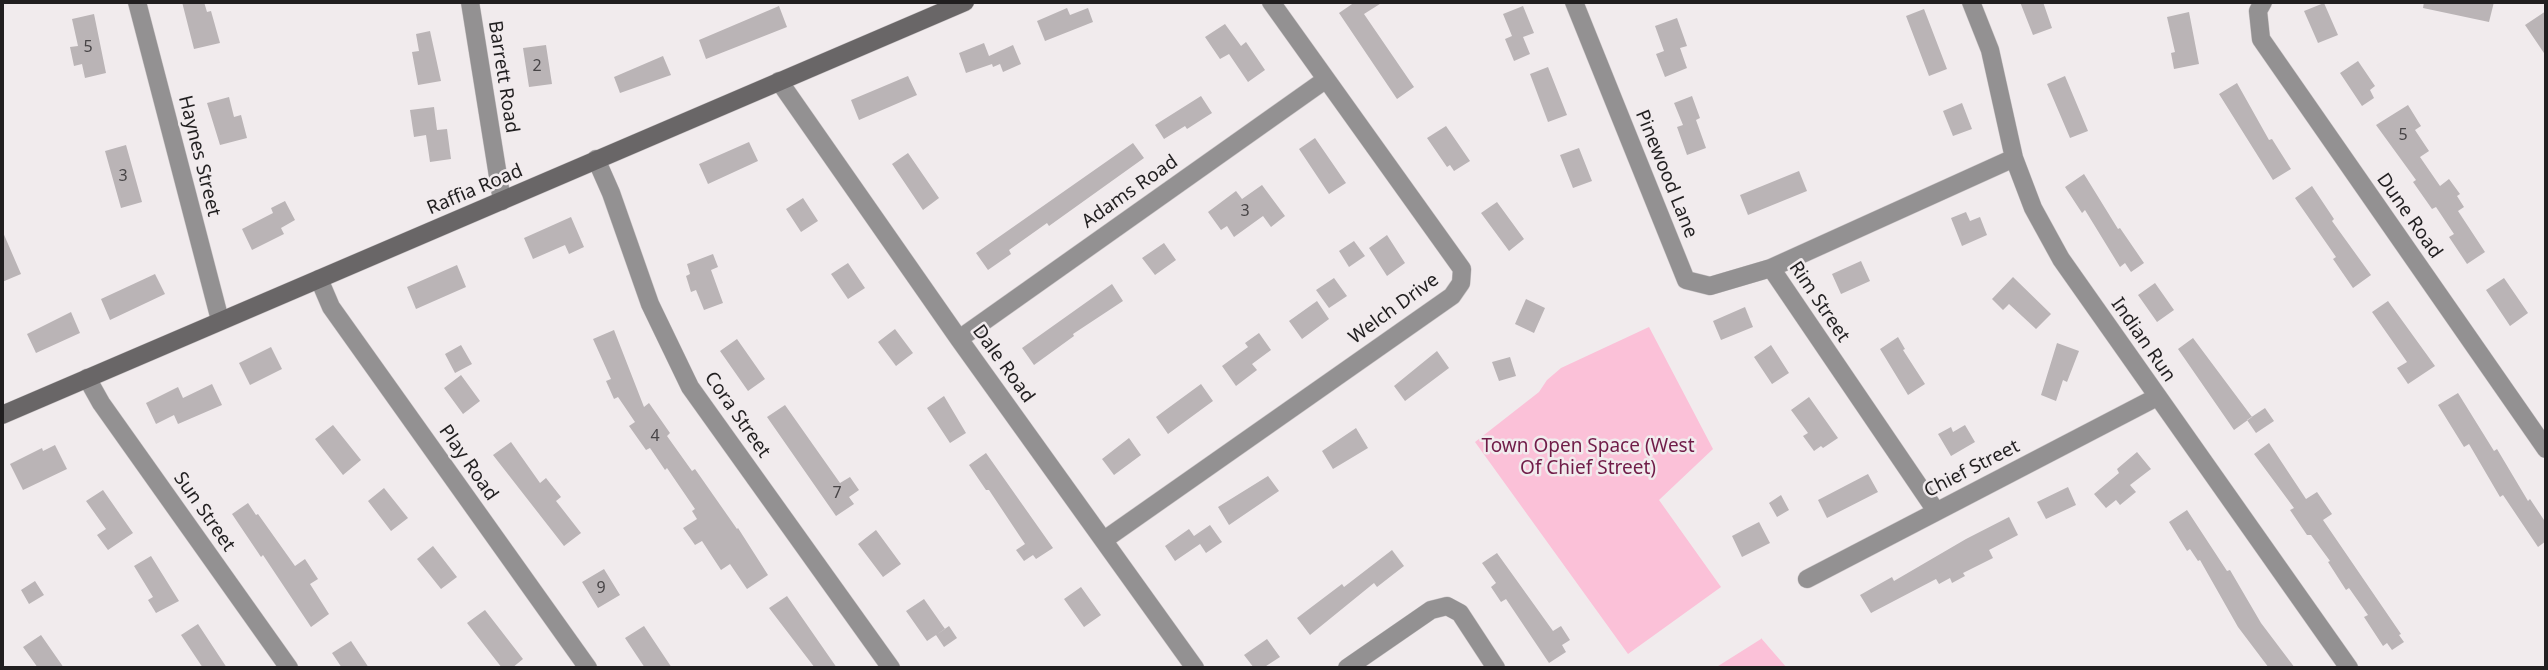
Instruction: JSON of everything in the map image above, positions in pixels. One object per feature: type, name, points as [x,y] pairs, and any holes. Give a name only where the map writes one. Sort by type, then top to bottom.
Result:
[{"type":"main road","name":"Raffia Road","points":[[2,415],[965,2]]},
{"type":"street","name":"Haynes Street","points":[[137,2],[220,320]]},
{"type":"street","name":"Barrett Road","points":[[470,2],[502,201]]},
{"type":"street","name":"Welch Drive","points":[[1104,540],[1452,296],[1461,283],[1462,268],[1271,2]]},
{"type":"street","name":"Pinewood Lane","points":[[1574,2],[1686,280],[1710,286],[1771,268]]},
{"type":"street","name":"Indian Run","points":[[1971,2],[1990,50],[2014,158],[2033,208],[2061,259],[2349,668]]},
{"type":"street","name":"Dune Road","points":[[2263,2],[2258,11],[2261,39],[2546,449]]},
{"type":"street","name":"Adams Road","points":[[959,339],[1325,80]]},
{"type":"street","name":"Dale Road","points":[[779,81],[959,339],[1195,668]]},
{"type":"street","name":"Rim Street","points":[[1936,511],[1771,268],[2014,158]]},
{"type":"street","name":"Cora Street","points":[[596,159],[611,193],[650,304],[690,387],[891,668]]},
{"type":"street","name":"Play Road","points":[[319,279],[331,307],[588,668]]},
{"type":"street","name":"Sun Street","points":[[87,379],[289,668]]},
{"type":"street","name":"Chief Street","points":[[1807,579],[2157,397]]},
{"type":"street","points":[[1347,668],[1431,610],[1447,606],[1460,613],[1496,668]]},
{"type":"green space","name":"Town Open Space (West Of Chief Street)","points":[[1649,327],[1713,449],[1659,500],[1721,587],[1628,654],[1475,442],[1539,392],[1547,380],[1561,368]]},
{"type":"green space","points":[[1761,639],[1787,668],[1715,668]]},
{"type":"building","points":[[182,2],[204,2],[207,12],[211,11],[220,43],[194,49]]},
{"type":"building","points":[[1355,2],[1383,2],[1364,14],[1414,87],[1397,99],[1339,13]]},
{"type":"building","points":[[2020,2],[2043,2],[2052,28],[2033,35]]},
{"type":"building","points":[[2424,2],[2494,2],[2489,22],[2423,8]]},
{"type":"building","points":[[2324,3],[2338,35],[2318,43],[2304,11]]},
{"type":"building","points":[[779,6],[787,27],[706,59],[699,40]]},
{"type":"building","points":[[1523,6],[1534,33],[1523,37],[1530,54],[1514,61],[1505,39],[1512,36],[1503,14]]},
{"type":"building","points":[[1067,8],[1070,15],[1088,8],[1093,22],[1045,41],[1037,21]]},
{"type":"building","points":[[1924,9],[1947,69],[1929,76],[1906,16]]},
{"type":"building","points":[[2546,11],[2546,56],[2525,25]]},
{"type":"building","points":[[2189,12],[2199,64],[2174,69],[2171,53],[2175,52],[2167,17]]},
{"type":"building","points":[[94,14],[106,73],[85,78],[82,64],[74,66],[70,47],[78,46],[72,19]]},
{"type":"building","points":[[1677,18],[1687,46],[1680,48],[1687,68],[1665,77],[1656,54],[1664,51],[1655,26]]},
{"type":"building","points":[[1225,24],[1241,46],[1246,42],[1265,70],[1248,82],[1229,54],[1220,59],[1205,37]]},
{"type":"building","points":[[430,31],[441,81],[418,85],[412,52],[419,51],[416,34]]},
{"type":"building","points":[[984,43],[989,56],[1013,45],[1021,64],[1003,72],[1000,64],[993,67],[992,64],[966,73],[959,53]]},
{"type":"building","points":[[546,45],[552,84],[529,87],[523,48]]},
{"type":"building","points":[[663,56],[671,75],[620,93],[614,77]]},
{"type":"building","points":[[2358,61],[2375,86],[2370,90],[2374,98],[2362,106],[2340,73]]},
{"type":"building","points":[[1548,67],[1567,115],[1548,122],[1530,74]]},
{"type":"building","points":[[908,76],[917,95],[859,120],[851,100]]},
{"type":"building","points":[[2065,76],[2088,131],[2070,138],[2047,84]]},
{"type":"building","points":[[2237,83],[2269,140],[2272,139],[2291,169],[2273,180],[2219,94]]},
{"type":"building","points":[[1201,96],[1212,113],[1187,129],[1185,126],[1164,139],[1155,125]]},
{"type":"building","points":[[1692,96],[1700,118],[1696,120],[1706,148],[1687,155],[1677,127],[1683,125],[1674,103]]},
{"type":"building","points":[[229,97],[234,117],[241,115],[247,138],[220,145],[207,103]]},
{"type":"building","points":[[1962,103],[1972,129],[1953,136],[1943,111]]},
{"type":"building","points":[[2408,105],[2421,126],[2415,130],[2429,151],[2420,157],[2440,186],[2449,179],[2460,194],[2457,196],[2464,207],[2458,211],[2485,252],[2467,264],[2449,237],[2454,234],[2436,207],[2432,209],[2413,182],[2416,180],[2376,125]]},
{"type":"building","points":[[434,107],[437,130],[447,129],[451,159],[430,162],[426,135],[414,137],[410,110]]},
{"type":"building","points":[[1446,126],[1470,161],[1454,171],[1450,165],[1447,167],[1427,138]]},
{"type":"building","points":[[1315,138],[1346,183],[1329,194],[1299,149]]},
{"type":"building","points":[[749,142],[758,161],[708,184],[699,164]]},
{"type":"building","points":[[1133,143],[1144,158],[1049,226],[1047,223],[1009,250],[1011,254],[988,270],[976,253]]},
{"type":"building","points":[[126,145],[142,202],[121,208],[105,151]]},
{"type":"building","points":[[1579,148],[1592,181],[1573,188],[1560,155]]},
{"type":"building","points":[[908,153],[939,198],[923,210],[892,164]]},
{"type":"building","points":[[1799,171],[1807,191],[1748,215],[1740,195]]},
{"type":"building","points":[[2084,174],[2118,229],[2120,228],[2144,263],[2131,272],[2125,263],[2120,267],[2085,210],[2082,213],[2065,187]]},
{"type":"building","points":[[1262,185],[1285,216],[1271,227],[1263,216],[1234,237],[1227,226],[1221,230],[1208,212],[1236,191],[1242,199]]},
{"type":"building","points":[[2312,186],[2334,219],[2332,221],[2371,275],[2353,288],[2333,259],[2336,257],[2295,198]]},
{"type":"building","points":[[803,198],[818,221],[801,232],[786,209]]},
{"type":"building","points":[[285,201],[295,220],[281,228],[284,234],[252,250],[242,229],[273,213],[271,208]]},
{"type":"building","points":[[1497,202],[1524,239],[1509,251],[1481,213]]},
{"type":"building","points":[[1966,212],[1970,221],[1980,217],[1987,235],[1962,246],[1951,218]]},
{"type":"building","points":[[571,217],[584,247],[569,254],[565,245],[533,259],[524,238]]},
{"type":"building","points":[[2,230],[21,274],[2,282]]},
{"type":"building","points":[[1387,235],[1405,263],[1387,276],[1369,248]]},
{"type":"building","points":[[1354,241],[1365,256],[1349,267],[1339,251]]},
{"type":"building","points":[[1164,243],[1176,260],[1155,275],[1142,258]]},
{"type":"building","points":[[713,254],[718,267],[711,270],[723,303],[704,310],[696,290],[691,292],[686,276],[690,274],[687,264]]},
{"type":"building","points":[[1861,261],[1870,281],[1841,294],[1832,274]]},
{"type":"building","points":[[848,263],[865,288],[848,299],[831,274]]},
{"type":"building","points":[[457,265],[466,287],[416,309],[407,287]]},
{"type":"building","points":[[155,274],[165,294],[110,320],[101,299]]},
{"type":"building","points":[[2013,277],[2051,314],[2036,329],[2009,304],[2003,310],[1992,299]]},
{"type":"building","points":[[1334,278],[1347,296],[1329,308],[1316,290]]},
{"type":"building","points":[[2504,278],[2528,313],[2510,326],[2486,290]]},
{"type":"building","points":[[2155,283],[2174,310],[2157,322],[2138,295]]},
{"type":"building","points":[[1112,284],[1123,301],[1073,334],[1074,336],[1034,365],[1022,348]]},
{"type":"building","points":[[1526,299],[1545,308],[1534,333],[1515,324]]},
{"type":"building","points":[[1317,301],[1329,319],[1302,339],[1289,321]]},
{"type":"building","points":[[2388,301],[2435,366],[2408,384],[2397,368],[2407,362],[2372,312]]},
{"type":"building","points":[[1745,307],[1753,327],[1721,340],[1713,321]]},
{"type":"building","points":[[71,312],[80,333],[36,353],[27,334]]},
{"type":"building","points":[[895,329],[913,353],[896,366],[878,342]]},
{"type":"building","points":[[614,330],[644,407],[649,403],[670,433],[667,436],[738,528],[768,575],[747,589],[730,564],[721,570],[702,541],[695,545],[683,528],[697,519],[692,511],[695,509],[667,468],[665,470],[650,448],[646,450],[629,426],[635,422],[618,397],[614,399],[606,381],[611,379],[593,339]]},
{"type":"building","points":[[1259,333],[1271,350],[1252,364],[1257,370],[1236,386],[1222,366],[1248,347],[1245,343]]},
{"type":"building","points":[[1898,337],[1905,349],[1903,350],[1925,384],[1908,395],[1880,349]]},
{"type":"building","points":[[2193,338],[2252,417],[2234,430],[2178,349]]},
{"type":"building","points":[[737,339],[765,379],[748,391],[720,351]]},
{"type":"building","points":[[2057,343],[2079,351],[2067,382],[2063,380],[2056,401],[2041,395]]},
{"type":"building","points":[[461,345],[472,364],[455,373],[445,354]]},
{"type":"building","points":[[1771,345],[1789,373],[1772,384],[1754,357]]},
{"type":"building","points":[[271,347],[282,369],[250,385],[239,363]]},
{"type":"building","points":[[1437,351],[1449,368],[1405,401],[1394,386]]},
{"type":"building","points":[[1510,357],[1516,376],[1499,381],[1492,362]]},
{"type":"building","points":[[461,375],[480,401],[463,414],[444,388]]},
{"type":"building","points":[[212,384],[222,405],[178,424],[174,415],[156,424],[146,403],[178,387],[183,398]]},
{"type":"building","points":[[1201,384],[1213,401],[1168,434],[1156,417]]},
{"type":"building","points":[[2458,393],[2494,451],[2497,449],[2528,501],[2530,499],[2546,523],[2546,541],[2538,547],[2503,495],[2500,497],[2469,444],[2464,447],[2438,405]]},
{"type":"building","points":[[944,396],[966,433],[950,443],[927,408]]},
{"type":"building","points":[[1809,397],[1838,438],[1814,451],[1803,436],[1808,433],[1791,410]]},
{"type":"building","points":[[785,405],[840,483],[850,477],[859,490],[849,497],[854,504],[836,516],[767,417]]},
{"type":"building","points":[[2265,408],[2274,421],[2256,433],[2247,420]]},
{"type":"building","points":[[333,425],[361,460],[343,475],[315,439]]},
{"type":"building","points":[[1965,425],[1975,442],[1951,456],[1938,434],[1951,427],[1953,432]]},
{"type":"building","points":[[1356,428],[1368,448],[1333,469],[1322,451]]},
{"type":"building","points":[[1129,438],[1141,455],[1114,475],[1102,459]]},
{"type":"building","points":[[511,442],[540,483],[546,478],[561,497],[556,501],[581,533],[564,546],[493,455]]},
{"type":"building","points":[[2269,443],[2306,499],[2317,492],[2332,514],[2323,520],[2401,634],[2399,635],[2404,642],[2392,650],[2387,643],[2383,646],[2364,617],[2368,615],[2349,588],[2346,590],[2311,535],[2307,535],[2290,510],[2294,508],[2254,454]]},
{"type":"building","points":[[55,445],[67,469],[23,490],[10,464],[42,448],[43,451]]},
{"type":"building","points":[[2137,452],[2151,469],[2130,485],[2136,492],[2120,505],[2116,500],[2106,508],[2094,494],[2119,473],[2117,469]]},
{"type":"building","points":[[986,453],[1053,548],[1036,559],[1033,555],[1024,561],[1016,550],[1025,544],[969,465]]},
{"type":"building","points":[[1868,474],[1878,492],[1827,518],[1818,500]]},
{"type":"building","points":[[1268,476],[1279,491],[1229,525],[1218,507]]},
{"type":"building","points":[[2068,487],[2076,505],[2046,519],[2037,502]]},
{"type":"building","points":[[384,488],[408,518],[391,531],[368,501]]},
{"type":"building","points":[[103,490],[133,533],[108,550],[97,535],[106,529],[86,501]]},
{"type":"building","points":[[1781,495],[1789,510],[1777,517],[1769,503]]},
{"type":"building","points":[[248,503],[295,566],[305,559],[318,579],[310,584],[329,614],[311,627],[232,514]]},
{"type":"building","points":[[2187,510],[2227,571],[2230,570],[2261,623],[2295,668],[2269,668],[2238,627],[2200,560],[2198,561],[2190,549],[2187,551],[2169,522]]},
{"type":"building","points":[[2009,517],[2018,535],[1989,550],[1993,558],[1963,573],[1965,576],[1952,583],[1950,578],[1939,584],[1936,579],[1871,613],[1860,595],[1892,577],[1894,581]]},
{"type":"building","points":[[1759,522],[1770,543],[1742,557],[1732,536]]},
{"type":"building","points":[[1210,525],[1222,542],[1206,553],[1200,544],[1175,561],[1165,546],[1189,529],[1194,536]]},
{"type":"building","points":[[876,530],[901,564],[883,577],[858,544]]},
{"type":"building","points":[[433,546],[457,577],[441,589],[417,559]]},
{"type":"building","points":[[1392,550],[1404,566],[1377,587],[1374,583],[1310,635],[1297,618],[1342,584],[1344,587]]},
{"type":"building","points":[[1497,553],[1553,631],[1561,626],[1570,640],[1562,645],[1566,652],[1549,663],[1506,599],[1501,602],[1491,587],[1496,583],[1482,563]]},
{"type":"building","points":[[151,556],[179,601],[156,613],[148,600],[153,597],[134,566]]},
{"type":"building","points":[[604,569],[620,595],[598,608],[582,582]]},
{"type":"building","points":[[35,581],[44,595],[29,604],[21,590]]},
{"type":"building","points":[[1081,587],[1101,615],[1084,627],[1064,599]]},
{"type":"building","points":[[787,596],[837,668],[815,668],[769,608]]},
{"type":"building","points":[[924,599],[945,629],[927,641],[906,611]]},
{"type":"building","points":[[485,610],[523,659],[512,668],[502,668],[467,623]]},
{"type":"building","points":[[198,624],[227,668],[203,668],[181,635]]},
{"type":"building","points":[[644,626],[672,668],[645,668],[625,638]]},
{"type":"building","points":[[949,626],[957,638],[944,647],[936,635]]},
{"type":"building","points":[[41,635],[64,668],[38,668],[23,647]]},
{"type":"building","points":[[1267,639],[1280,657],[1263,668],[1254,668],[1244,655]]},
{"type":"building","points":[[351,641],[369,668],[342,668],[332,653]]}]
